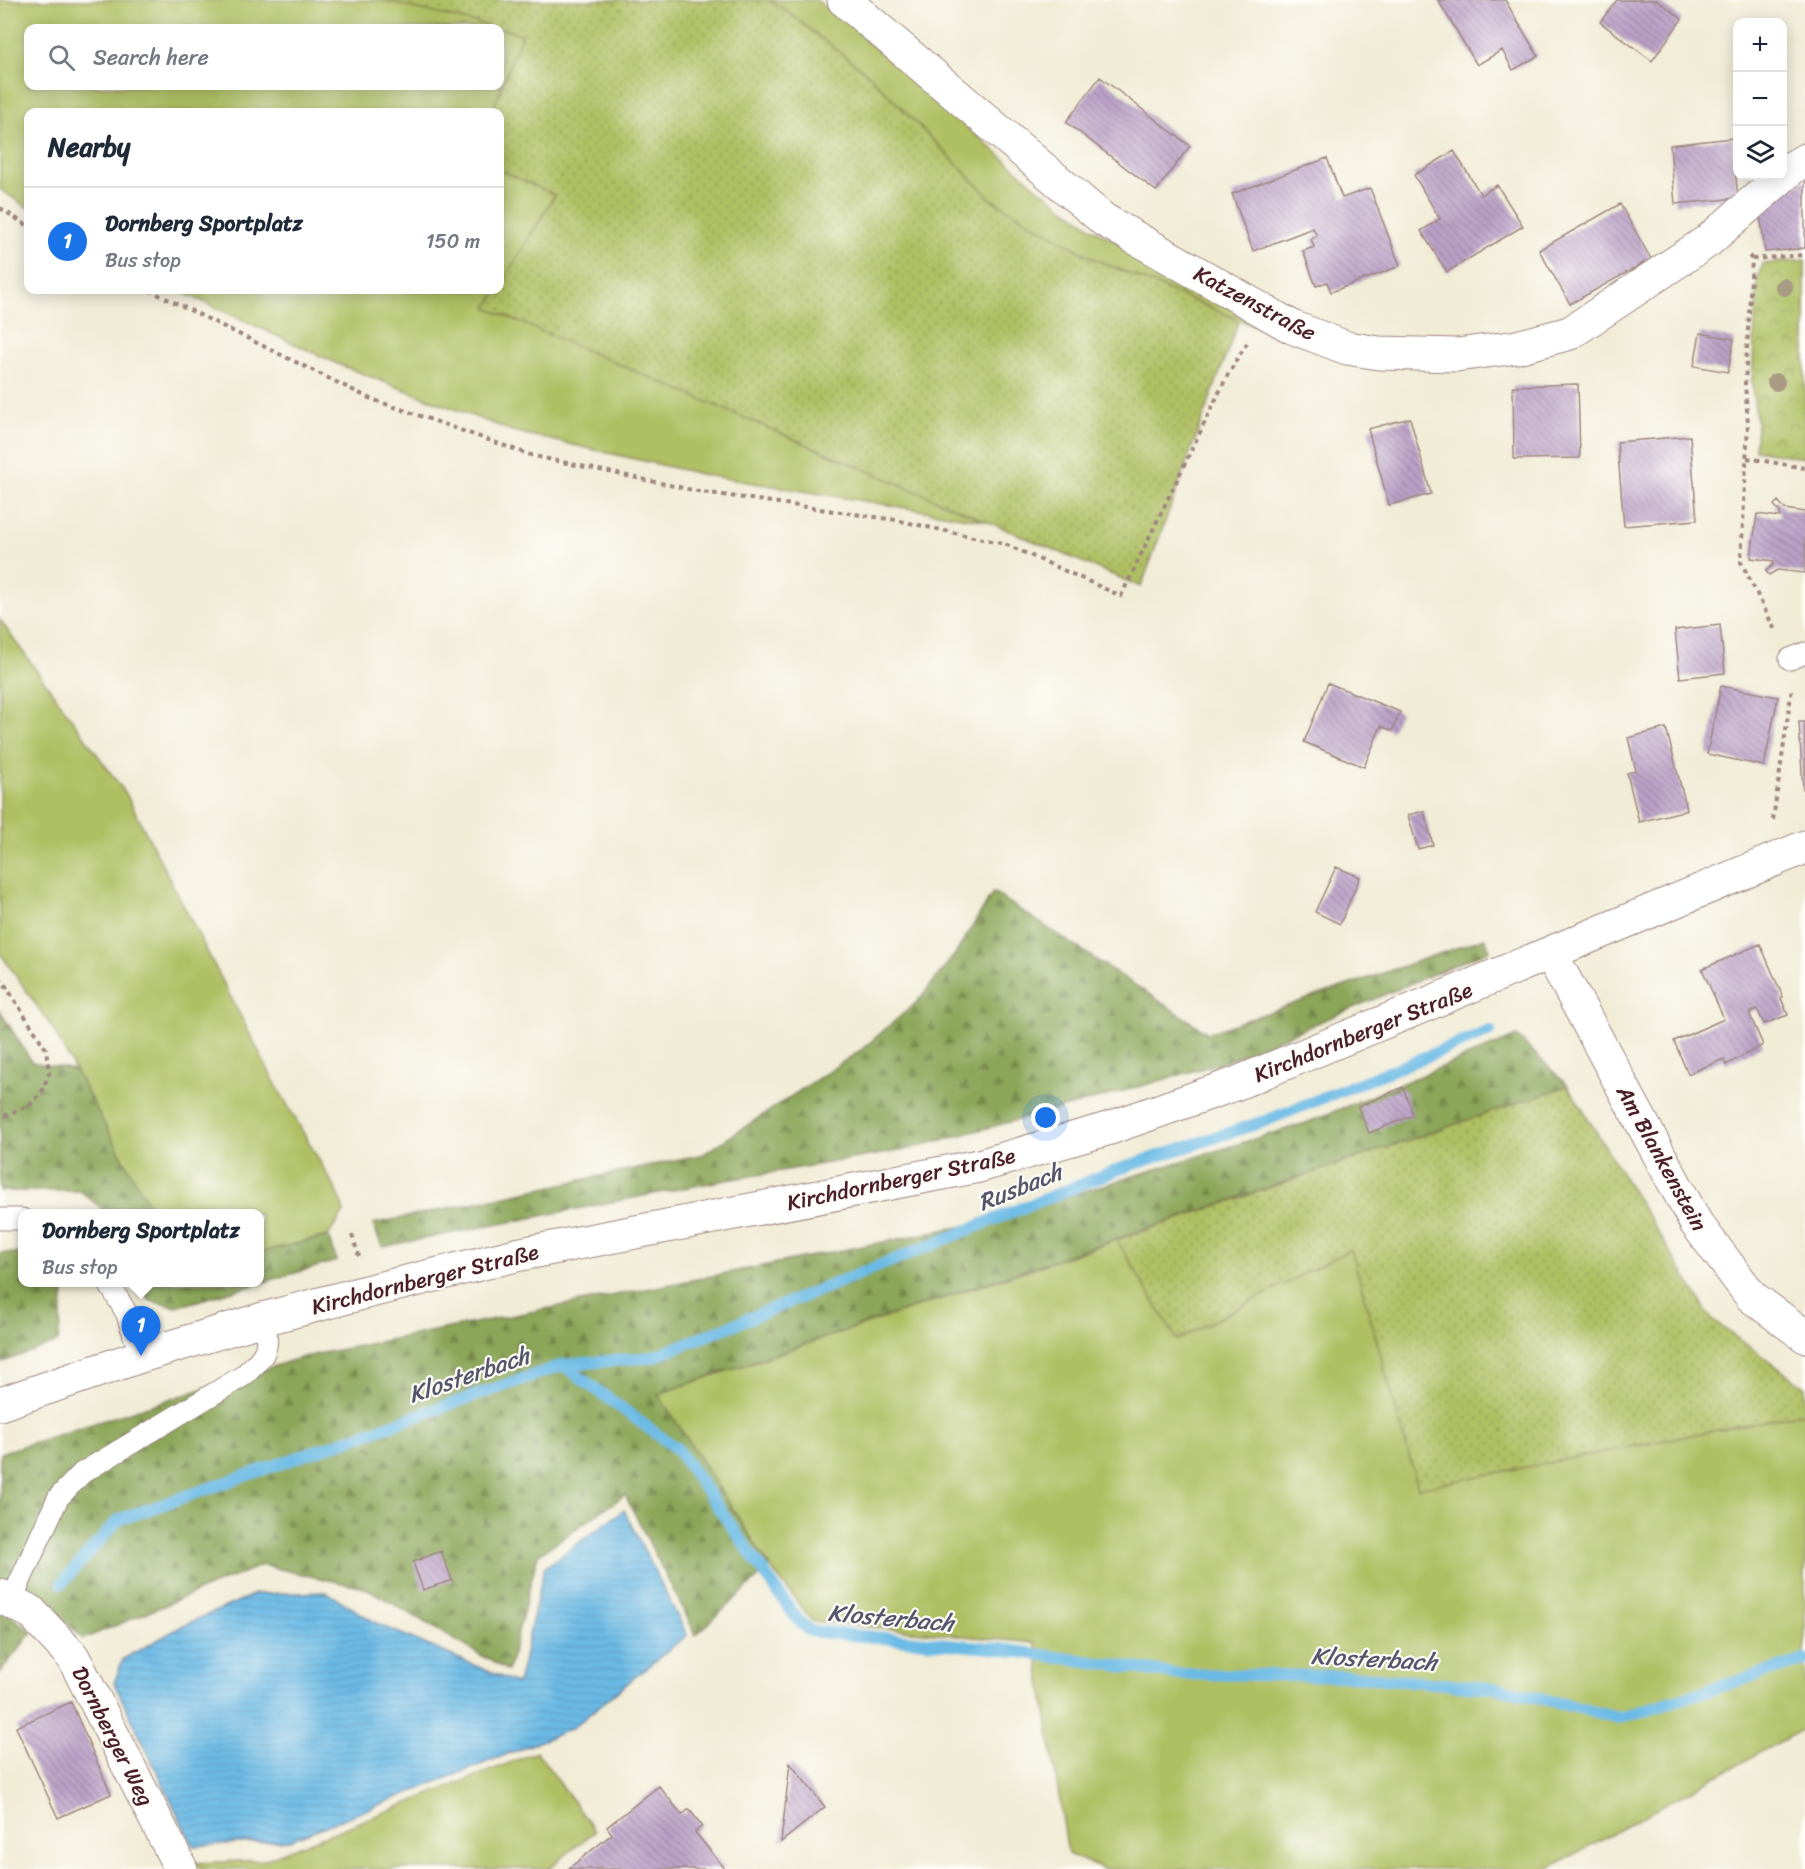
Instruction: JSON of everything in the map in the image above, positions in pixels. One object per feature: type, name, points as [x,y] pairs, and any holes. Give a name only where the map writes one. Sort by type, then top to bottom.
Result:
[{"type":"street","name":"Katzenstraße","points":[[844,0],[1104,220],[1292,327],[1347,348],[1379,353],[1457,355],[1517,347],[1570,333],[1708,241],[1793,167],[1805,160]]},
{"type":"street","name":"Kirchdornberger Straße","points":[[0,1404],[141,1356],[263,1319],[516,1255],[990,1163],[1107,1129],[1235,1084],[1805,847]]},
{"type":"street","name":"Am Blankenstein","points":[[1551,954],[1696,1224],[1752,1297],[1805,1336]]},
{"type":"street","name":"Dornberger Weg","points":[[14,1603],[73,1658],[181,1869]]},
{"type":"lane","points":[[0,1220],[18,1220]]},
{"type":"lane","points":[[111,1287],[126,1311],[141,1356]]},
{"type":"lane","points":[[14,1603],[58,1498],[82,1473],[243,1376],[261,1359],[267,1346],[267,1333],[263,1319]]},
{"type":"path","points":[[0,208],[24,223]]},
{"type":"path","points":[[1727,226],[1752,259],[1745,384],[1748,424],[1741,562],[1798,656],[1784,734],[1768,863]]},
{"type":"path","points":[[1752,259],[1805,255]]},
{"type":"path","points":[[157,294],[369,398],[534,456],[702,492],[896,520],[1005,544],[1121,596],[1227,374],[1247,343],[1257,339]]},
{"type":"path","points":[[1747,458],[1805,468]]},
{"type":"path","points":[[0,977],[46,1050],[49,1073],[42,1092],[30,1105],[0,1118]]},
{"type":"green space","points":[[0,0],[382,0],[481,24],[24,24],[24,90],[500,90],[494,108],[24,108],[24,205],[0,189]]},
{"type":"green space","points":[[382,0],[768,0],[782,8],[869,75],[992,200],[1092,258],[1239,320],[1141,587],[487,308],[495,294],[504,294],[504,280],[555,195],[504,172],[504,108],[494,108],[500,90],[504,90],[504,81],[522,34],[504,30],[504,24],[481,24]]},
{"type":"green space","points":[[768,0],[816,0],[847,23],[1039,189],[1095,230],[1311,347],[1239,320],[1092,258],[992,200],[869,75],[782,8]]},
{"type":"green space","points":[[504,30],[522,34],[504,81]]},
{"type":"green space","points":[[504,172],[555,194],[504,280]]},
{"type":"green space","points":[[1805,260],[1805,458],[1755,450],[1757,425],[1752,384],[1757,280],[1763,264]]},
{"type":"green space","points":[[187,294],[496,294],[487,308],[986,521],[705,475],[512,431],[340,365]]},
{"type":"green space","points":[[0,620],[126,794],[275,1083],[339,1195],[344,1212],[328,1236],[264,1251],[264,1209],[151,1209],[51,1026],[0,953]]},
{"type":"green space","points":[[993,892],[1208,1033],[1485,938],[1490,950],[1225,1062],[1096,1099],[905,1150],[710,1183],[382,1247],[373,1224],[704,1154],[861,1050],[918,1001],[956,953]]},
{"type":"green space","points":[[0,1011],[32,1062],[75,1070],[151,1209],[102,1209],[80,1191],[0,1191]]},
{"type":"green space","points":[[1517,1036],[1568,1086],[658,1394],[770,1567],[696,1635],[625,1495],[538,1555],[508,1671],[368,1589],[262,1565],[83,1639],[51,1607],[0,1583],[0,1453],[303,1357],[984,1222],[1306,1123]]},
{"type":"green space","points":[[1568,1086],[1712,1320],[1805,1387],[1805,1413],[1418,1488],[1351,1249],[1177,1340],[1117,1240]]},
{"type":"green space","points":[[328,1236],[337,1261],[264,1282],[264,1251]]},
{"type":"green space","points":[[1117,1240],[1177,1340],[1351,1249],[1418,1488],[1805,1413],[1805,1728],[1547,1869],[1103,1869],[1068,1854],[1035,1643],[812,1621],[770,1567],[658,1394]]},
{"type":"green space","points":[[0,1253],[18,1253],[18,1287],[57,1287],[64,1293],[58,1342],[0,1363]]},
{"type":"green space","points":[[142,1287],[247,1287],[177,1307],[150,1301]]},
{"type":"green space","points":[[0,1608],[32,1632],[0,1673]]},
{"type":"green space","points":[[537,1752],[595,1831],[548,1869],[201,1869],[195,1863],[264,1860]]},
{"type":"water","points":[[624,1510],[687,1635],[571,1729],[290,1840],[193,1846],[114,1683],[123,1659],[186,1624],[255,1594],[327,1592],[376,1623],[518,1684],[544,1568]]},
{"type":"building","points":[[1438,0],[1505,0],[1538,56],[1513,70],[1502,50],[1477,65]]},
{"type":"building","points":[[1617,0],[1657,0],[1682,19],[1652,61],[1600,22]]},
{"type":"building","points":[[1100,77],[1190,146],[1156,191],[1066,122]]},
{"type":"building","points":[[1732,138],[1733,180],[1736,180],[1738,198],[1675,204],[1670,145]]},
{"type":"building","points":[[1454,151],[1481,195],[1497,185],[1523,226],[1447,272],[1421,231],[1440,219],[1414,175]]},
{"type":"building","points":[[1327,158],[1342,198],[1370,188],[1400,266],[1331,292],[1327,282],[1316,286],[1303,251],[1314,247],[1311,239],[1317,236],[1313,228],[1253,251],[1232,194]]},
{"type":"building","points":[[1805,179],[1805,248],[1765,252],[1760,213],[1774,200]]},
{"type":"building","points":[[1620,204],[1651,259],[1570,304],[1539,250]]},
{"type":"building","points":[[1700,333],[1734,339],[1728,372],[1694,366]]},
{"type":"building","points":[[1578,384],[1580,458],[1514,459],[1513,386]]},
{"type":"building","points":[[1410,418],[1431,494],[1389,505],[1368,429]]},
{"type":"building","points":[[1690,436],[1697,520],[1624,526],[1617,442]]},
{"type":"building","points":[[1778,501],[1785,509],[1805,512],[1805,573],[1777,570],[1769,575],[1766,571],[1774,561],[1751,558],[1757,514],[1780,517],[1780,512],[1774,505]]},
{"type":"building","points":[[1720,625],[1725,673],[1680,678],[1675,630]]},
{"type":"building","points":[[1328,683],[1400,712],[1392,731],[1381,726],[1364,767],[1304,742]]},
{"type":"building","points":[[1721,686],[1778,697],[1764,766],[1707,754]]},
{"type":"building","points":[[1799,722],[1805,722],[1805,789],[1803,789]]},
{"type":"building","points":[[1666,728],[1687,810],[1639,822],[1627,773],[1636,771],[1628,738]]},
{"type":"building","points":[[1424,811],[1433,845],[1418,849],[1408,815]]},
{"type":"building","points":[[1336,867],[1360,877],[1340,924],[1315,912]]},
{"type":"building","points":[[1760,944],[1783,997],[1781,998],[1788,1015],[1764,1024],[1757,1009],[1749,1013],[1763,1045],[1726,1065],[1724,1059],[1688,1074],[1674,1041],[1724,1019],[1702,969]]},
{"type":"building","points":[[1403,1087],[1413,1115],[1369,1133],[1358,1107]]},
{"type":"building","points":[[441,1551],[452,1580],[423,1590],[413,1562]]},
{"type":"building","points":[[71,1702],[111,1794],[58,1818],[16,1727]]},
{"type":"building","points":[[790,1763],[825,1807],[781,1842]]},
{"type":"building","points":[[659,1786],[682,1815],[689,1809],[702,1826],[695,1832],[725,1869],[568,1869],[612,1834],[607,1827]]},
{"type":"waterway","name":"Rusbach","points":[[563,1365],[653,1357],[1122,1168],[1265,1121],[1490,1031]]},
{"type":"waterway","name":"Klosterbach","points":[[62,1583],[118,1520],[563,1365],[677,1449],[797,1619],[810,1631],[1000,1649],[1176,1674],[1350,1676],[1503,1689],[1619,1718],[1805,1660]]},
{"type":"place","name":"Dornberg Sportplatz","points":[[141,1356]]}]
